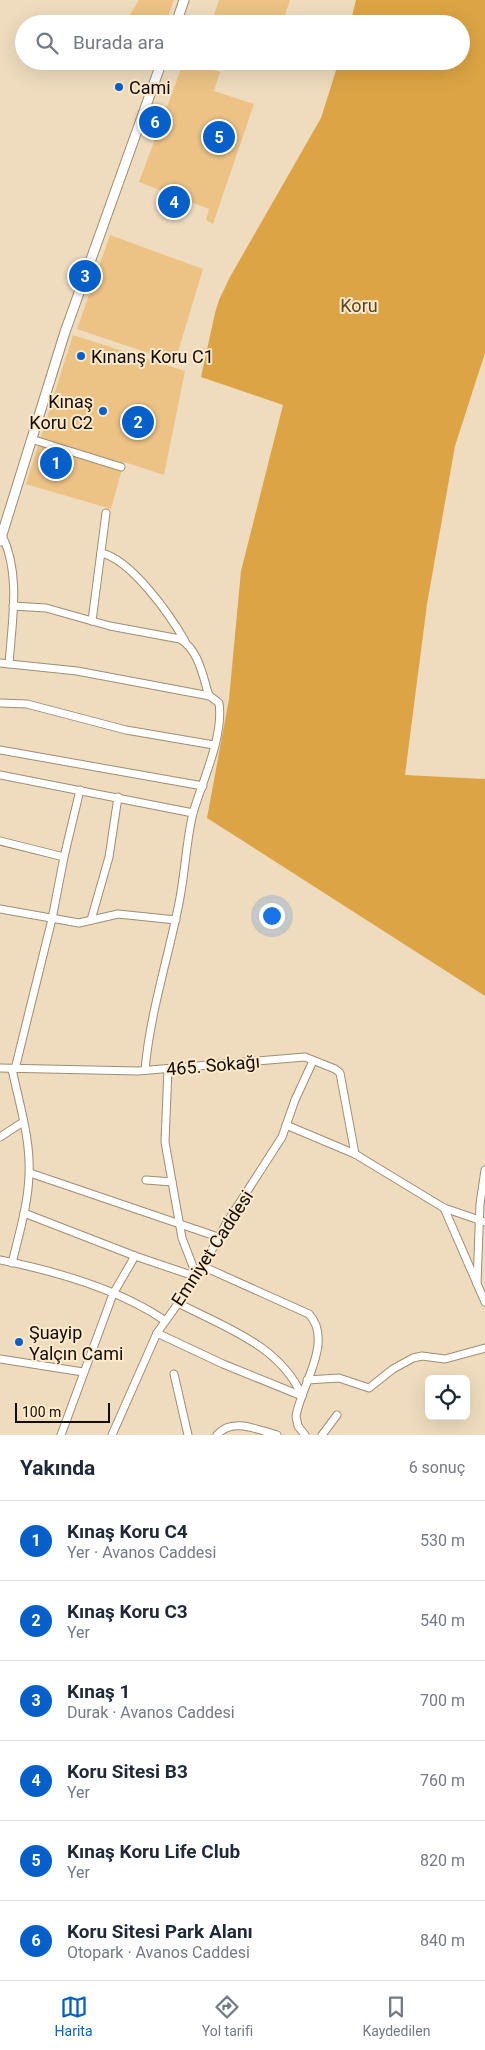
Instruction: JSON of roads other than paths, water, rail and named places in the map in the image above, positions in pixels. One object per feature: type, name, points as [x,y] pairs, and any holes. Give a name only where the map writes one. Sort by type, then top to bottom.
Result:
[{"type":"street","points":[[179,15],[184,0]]},
{"type":"street","points":[[9,664],[13,606],[12,562],[1,538],[68,323],[159,70]]},
{"type":"street","points":[[31,439],[121,467]]},
{"type":"street","points":[[92,621],[106,513]]},
{"type":"street","points":[[101,553],[115,557],[128,567],[164,609],[197,660],[208,696]]},
{"type":"street","points":[[13,606],[46,608],[92,621],[176,638],[187,644]]},
{"type":"street","points":[[0,663],[85,672],[208,696],[217,699],[220,705],[219,724],[204,786],[193,812],[176,920],[152,1016],[145,1070]]},
{"type":"street","points":[[0,703],[27,704],[126,730],[214,745]]},
{"type":"street","points":[[0,750],[204,786]]},
{"type":"street","points":[[0,776],[193,812]]},
{"type":"street","points":[[12,1263],[24,1213],[30,1173],[28,1149],[13,1069],[52,919],[80,790]]},
{"type":"street","points":[[91,920],[109,856],[118,797]]},
{"type":"street","points":[[0,841],[64,857]]},
{"type":"street","points":[[0,909],[79,923],[118,914],[176,920]]},
{"type":"street","name":"465. Sokağı","points":[[0,1068],[145,1070],[305,1057],[334,1068],[340,1073],[355,1154]]},
{"type":"street","name":"Emniyet Caddesi","points":[[112,1435],[157,1333],[164,1320],[197,1277],[218,1237],[264,1167],[286,1125],[313,1061]]},
{"type":"street","points":[[168,1069],[165,1142],[184,1248],[197,1277]]},
{"type":"street","points":[[0,1137],[23,1122]]},
{"type":"street","points":[[286,1125],[355,1154],[444,1208],[482,1221]]},
{"type":"street","points":[[477,1284],[485,1170]]},
{"type":"street","points":[[30,1173],[218,1237]]},
{"type":"street","points":[[146,1180],[172,1182]]},
{"type":"street","points":[[444,1208],[485,1302]]},
{"type":"street","points":[[24,1213],[135,1256],[197,1277]]},
{"type":"street","points":[[61,1435],[113,1294],[135,1256]]},
{"type":"street","points":[[0,1260],[68,1278],[113,1294],[140,1306],[164,1320]]},
{"type":"street","points":[[202,1266],[312,1317],[315,1324],[318,1348],[296,1419],[305,1435]]},
{"type":"street","points":[[178,1303],[265,1349],[288,1372],[302,1396]]},
{"type":"street","points":[[157,1333],[223,1364],[302,1396]]},
{"type":"street","points":[[307,1380],[339,1378],[369,1388],[393,1369],[413,1358],[422,1356],[445,1359],[485,1348]]},
{"type":"street","points":[[0,1359],[83,1372]]},
{"type":"street","points":[[174,1374],[179,1404],[188,1435]]},
{"type":"street","points":[[322,1435],[336,1415]]},
{"type":"street","points":[[217,1435],[225,1427],[235,1424],[277,1435]]},
{"type":"place","name":"Cami","points":[[119,87]]},
{"type":"place","name":"Koru Sitesi Park Alanı","points":[[155,122]]},
{"type":"place","name":"Kınaş Koru Life Club","points":[[219,137]]},
{"type":"place","name":"Koru Sitesi B3","points":[[174,202]]},
{"type":"place","name":"Kınaş 1","points":[[85,276]]},
{"type":"place","name":"Kınanş Koru C1","points":[[81,356]]},
{"type":"place","name":"Kınaş Koru C2","points":[[103,411]]},
{"type":"place","name":"Kınaş Koru C3","points":[[138,422]]},
{"type":"place","name":"Kınaş Koru C4","points":[[56,463]]},
{"type":"place","name":"Şuayip Yalçın Cami","points":[[19,1342]]},
{"type":"park label","name":"Koru","points":[[359,305]]}]
